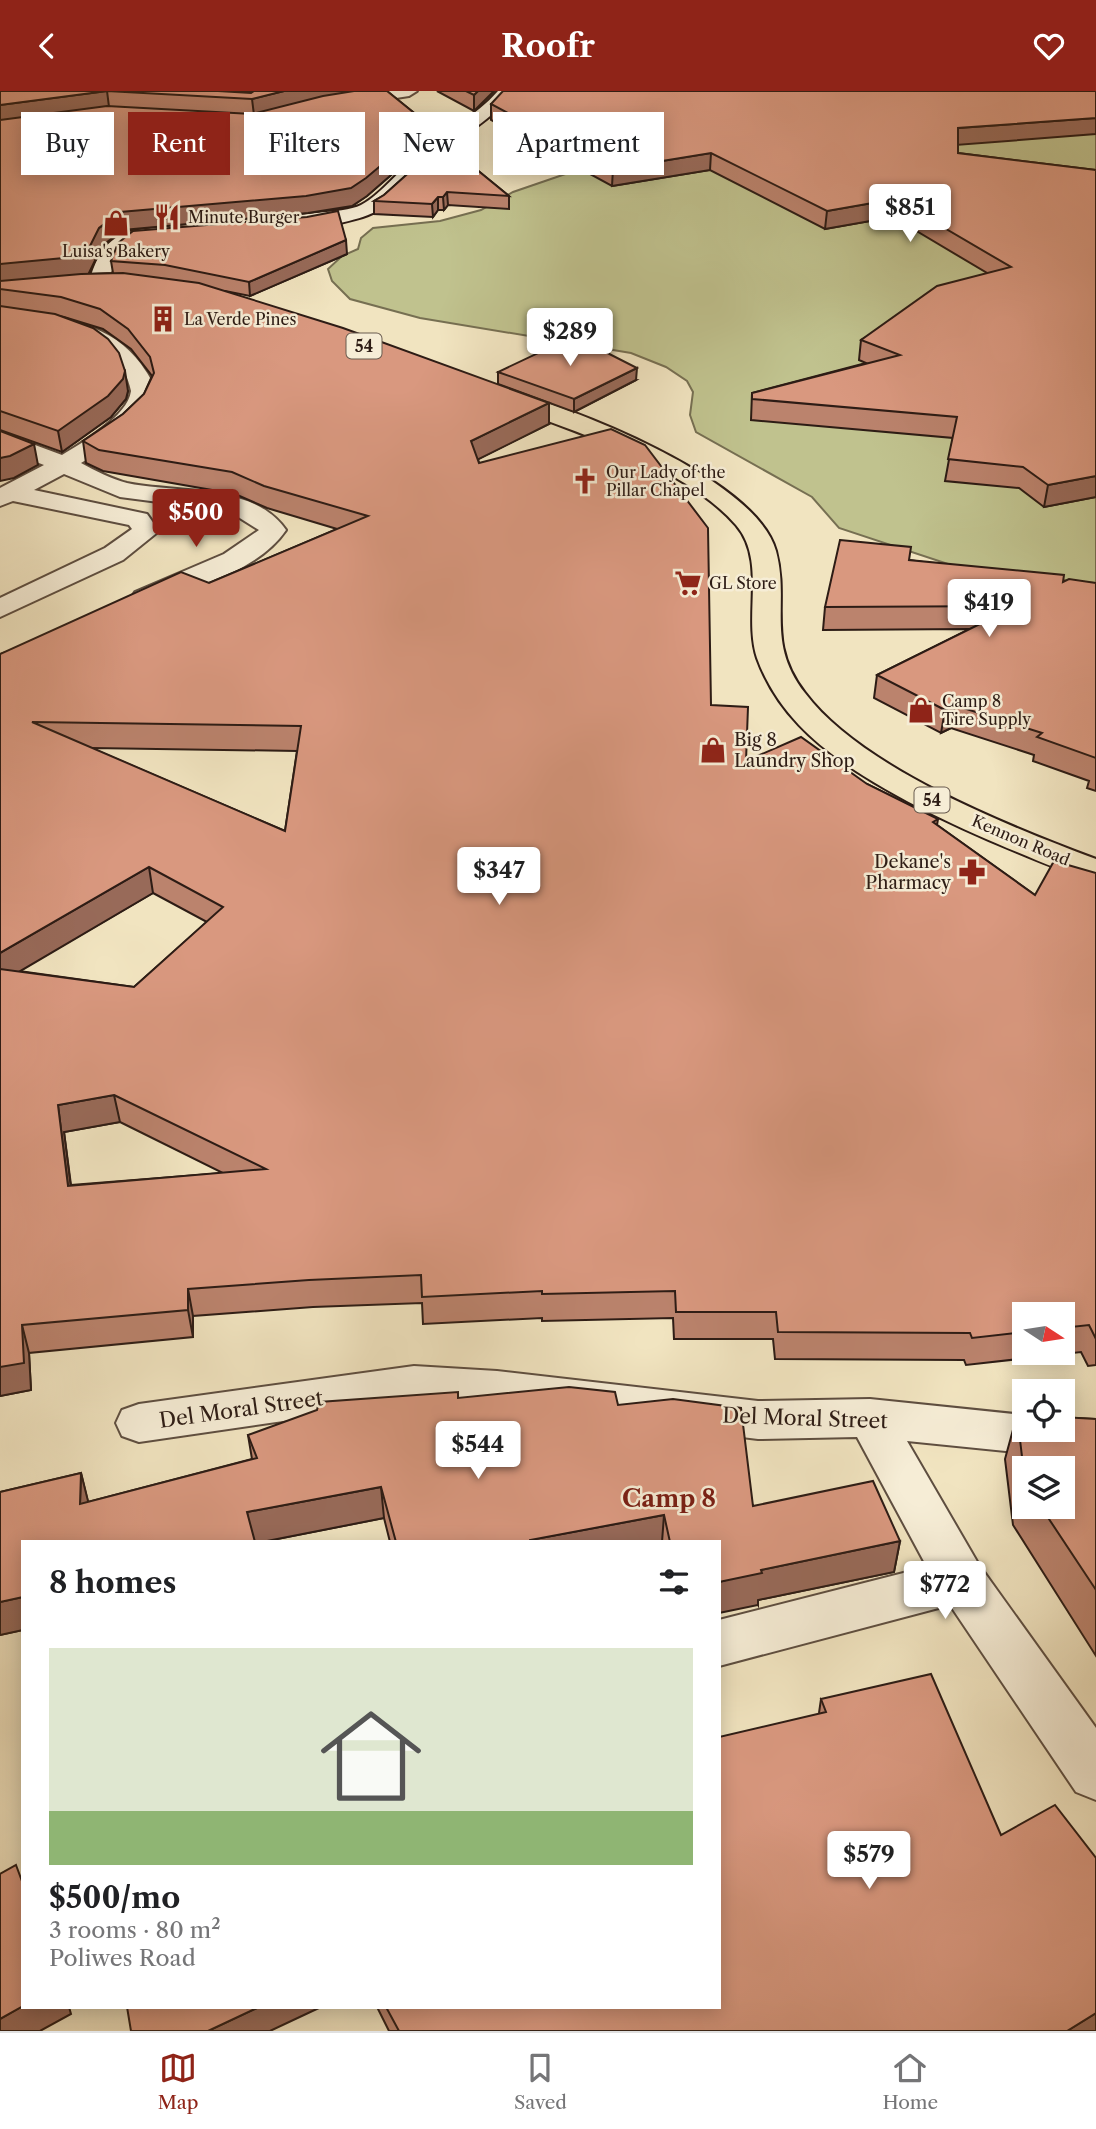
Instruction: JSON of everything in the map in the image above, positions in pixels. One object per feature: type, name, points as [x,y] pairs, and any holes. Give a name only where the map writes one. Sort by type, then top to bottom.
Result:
[{"type":"highway","points":[[74,285],[110,282]]},
{"type":"highway","name":"Kennon Road","points":[[485,390],[646,452],[731,506],[749,523],[761,545],[766,574],[765,624],[771,657],[789,694],[824,734],[847,752],[918,793],[1009,837],[1096,871]]},
{"type":"street","points":[[322,105],[409,91]]},
{"type":"street","points":[[266,225],[344,217],[369,208],[428,154],[489,111],[506,91]]},
{"type":"street","points":[[110,282],[103,262],[116,243],[130,237],[196,230]]},
{"type":"street","points":[[0,316],[51,324],[103,340],[120,351],[142,384],[142,397],[132,413],[63,464],[4,496]]},
{"type":"street","points":[[0,439],[63,464],[94,481],[120,489],[229,505],[267,522],[273,530],[266,542],[247,553],[121,609]]},
{"type":"street","points":[[0,609],[114,554],[146,531],[138,519],[4,496]]},
{"type":"street","name":"Del Moral Street","points":[[139,1423],[414,1384],[497,1389],[758,1420],[870,1419],[1096,1441]]},
{"type":"street","points":[[870,1419],[961,1580],[1096,1774]]},
{"type":"street","points":[[721,1642],[961,1580]]},
{"type":"green space","points":[[1096,91],[1096,584],[960,568],[839,528],[812,497],[696,432],[690,415],[693,392],[687,381],[666,367],[631,353],[420,318],[350,299],[332,281],[328,269],[342,256],[358,249],[361,238],[373,228],[440,221],[481,210],[513,192],[563,175],[664,175],[664,156]]},
{"type":"building","points":[[0,91],[107,91],[0,105]]},
{"type":"building","points":[[107,91],[251,93],[284,91],[252,99]]},
{"type":"building","points":[[354,91],[387,91],[413,112],[379,112],[379,167],[351,188],[306,196],[120,212],[99,228],[85,256],[0,264],[0,120],[21,117],[21,175],[114,175],[114,112],[61,112],[107,106],[216,112],[128,112],[128,175],[230,175],[230,113],[244,114],[244,175],[365,175],[365,112],[260,112]]},
{"type":"building","points":[[503,91],[1096,91],[1096,118],[958,128],[958,153],[1096,170],[1096,476],[1048,485],[1023,467],[948,459],[957,417],[752,399],[752,393],[900,355],[861,340],[937,286],[1011,267],[895,199],[827,211],[711,153],[664,161],[664,112],[506,112],[491,104]]},
{"type":"building","points":[[479,171],[509,196],[447,192],[432,204],[374,201],[406,175],[479,175]]},
{"type":"building","points":[[338,211],[346,240],[249,282],[165,265],[111,261],[118,243],[133,231],[307,217]]},
{"type":"building","points":[[123,273],[199,283],[343,328],[549,403],[471,441],[479,463],[611,429],[645,445],[708,528],[711,705],[748,707],[746,761],[801,737],[867,784],[938,819],[933,822],[1035,895],[1054,861],[1096,873],[1096,1339],[1089,1325],[1075,1327],[1075,1302],[1012,1302],[1012,1333],[972,1338],[970,1333],[778,1332],[776,1312],[676,1312],[675,1291],[542,1294],[542,1291],[422,1297],[421,1275],[188,1289],[188,1310],[22,1325],[24,1363],[0,1367],[0,969],[134,987],[223,907],[149,867],[0,953],[0,654],[181,572],[209,583],[368,516],[264,486],[232,472],[99,450],[83,441],[123,414],[144,394],[154,373],[150,357],[128,329],[100,309],[61,297],[0,289],[0,281]],"holes":[[[32,722],[301,726],[285,831]],[[114,1095],[266,1169],[68,1186],[58,1105]]]},
{"type":"building","points":[[0,306],[55,314],[93,328],[108,339],[119,353],[125,371],[123,379],[108,396],[58,431],[0,411]]},
{"type":"building","points":[[574,336],[637,368],[574,399],[498,372]]},
{"type":"building","points":[[0,431],[34,444],[0,458]]},
{"type":"building","points":[[840,540],[911,547],[909,560],[1064,575],[1063,582],[1069,579],[1096,583],[1096,758],[1037,737],[1042,733],[954,705],[945,710],[877,675],[1016,606],[825,607]]},
{"type":"building","points":[[569,1387],[615,1392],[618,1405],[673,1399],[741,1408],[753,1506],[873,1481],[900,1541],[761,1570],[762,1573],[721,1582],[721,1540],[670,1540],[664,1515],[530,1540],[395,1540],[381,1487],[247,1512],[254,1540],[21,1540],[21,1597],[0,1602],[0,1492],[81,1473],[80,1504],[257,1458],[248,1435],[317,1410],[319,1402],[458,1392],[458,1398]]},
{"type":"building","points":[[1075,1418],[1096,1419],[1096,1590],[1049,1519],[1075,1519],[1075,1456],[1022,1456],[1020,1442],[1075,1442]]},
{"type":"building","points":[[931,1674],[1001,1835],[1055,1805],[1096,1858],[1096,2013],[1067,2031],[399,2031],[387,2009],[721,2009],[721,1737],[826,1712],[821,1699]]},
{"type":"building","points":[[16,1865],[21,1879],[21,2007],[0,2019],[0,1874]]},
{"type":"building","points":[[127,2009],[255,2009],[208,2031],[131,2031]]},
{"type":"place","name":"Minute Burger","points":[[167,217]]},
{"type":"place","name":"Luisa's Bakery","points":[[116,223]]},
{"type":"place","name":"La Verde Pines","points":[[163,319]]},
{"type":"place","name":"Our Lady of the Pillar Chapel","points":[[585,481]]},
{"type":"place","name":"GL Store","points":[[688,583]]},
{"type":"place","name":"Camp 8 Tire Supply","points":[[921,710]]},
{"type":"place","name":"Big 8 Laundry Shop","points":[[713,750]]},
{"type":"place","name":"Dekane's Pharmacy","points":[[972,872]]},
{"type":"district","name":"Camp 8","points":[[669,1498]]}]
